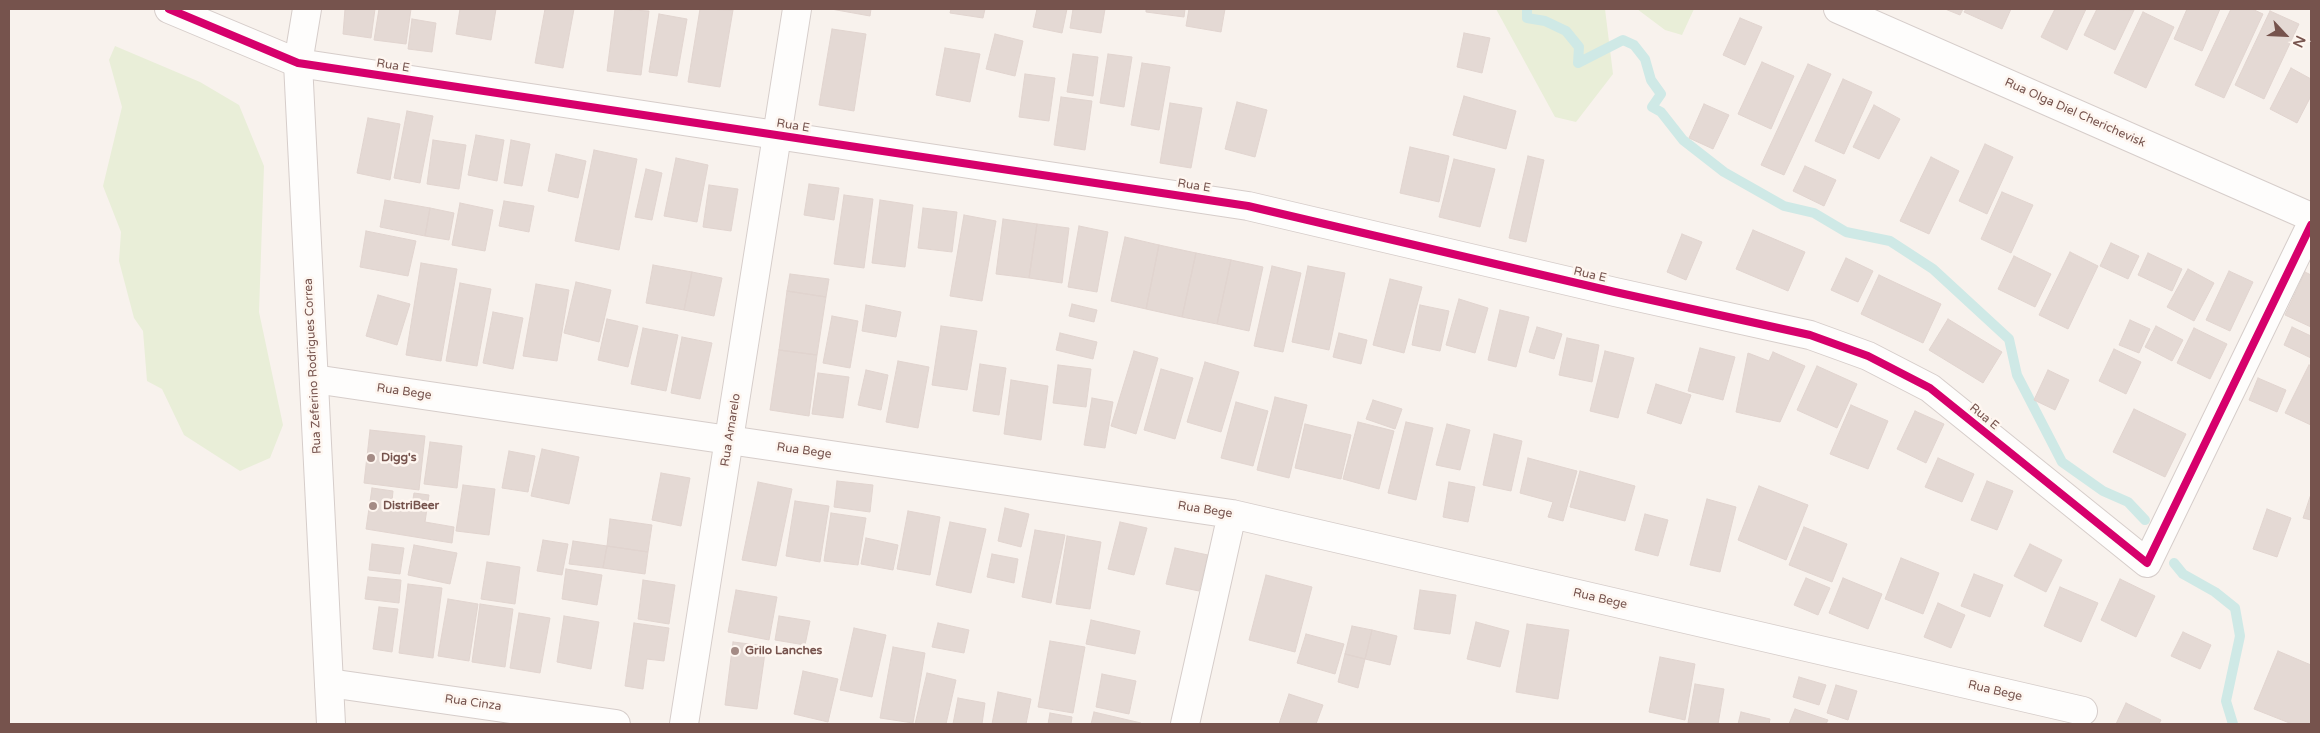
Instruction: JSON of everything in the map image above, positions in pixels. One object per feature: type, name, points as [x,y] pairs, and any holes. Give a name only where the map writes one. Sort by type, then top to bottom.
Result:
[{"type":"street","name":"Rua E","points":[[169,9],[298,63],[1248,206],[1615,292],[1810,335],[1868,356],[1930,388],[2147,563],[2311,225]]},
{"type":"street","name":"Rua Zeferino Rodrigues Correa","points":[[306,9],[298,63],[331,724]]},
{"type":"street","name":"Rua Amarelo","points":[[684,724],[797,9]]},
{"type":"street","name":"Rua Olga Diel Cherichevisk","points":[[1838,9],[2311,217]]},
{"type":"street","name":"Rua Bege","points":[[314,379],[1232,514],[2083,711]]},
{"type":"street","points":[[1185,724],[1232,514]]},
{"type":"street","name":"Rua Cinza","points":[[329,683],[616,724]]},
{"type":"green space","points":[[1496,9],[1605,9],[1613,74],[1576,122],[1555,117]]},
{"type":"green space","points":[[1637,9],[1694,9],[1682,35],[1665,30]]},
{"type":"green space","points":[[115,46],[200,82],[239,105],[264,166],[259,312],[283,425],[270,458],[240,471],[184,435],[162,389],[147,381],[143,331],[134,318],[119,261],[121,232],[103,186],[122,107],[109,60]]},
{"type":"building","points":[[345,9],[375,9],[371,38],[343,34]]},
{"type":"building","points":[[379,9],[411,9],[406,44],[374,40]]},
{"type":"building","points":[[460,9],[496,9],[491,40],[456,34]]},
{"type":"building","points":[[545,9],[574,9],[563,68],[535,63]]},
{"type":"building","points":[[615,9],[649,11],[641,75],[607,71]]},
{"type":"building","points":[[700,9],[733,10],[720,87],[688,82]]},
{"type":"building","points":[[831,9],[871,9],[870,16]]},
{"type":"building","points":[[951,9],[985,9],[983,18],[950,13]]},
{"type":"building","points":[[1037,9],[1067,9],[1062,33],[1033,27]]},
{"type":"building","points":[[1073,9],[1105,9],[1101,33],[1070,28]]},
{"type":"building","points":[[1146,9],[1185,9],[1184,17],[1146,12]]},
{"type":"building","points":[[1189,9],[1225,9],[1221,32],[1186,26]]},
{"type":"building","points":[[1945,9],[1963,9],[1960,15]]},
{"type":"building","points":[[1966,9],[2011,9],[2002,29],[1964,12]]},
{"type":"building","points":[[2055,9],[2086,9],[2067,50],[2041,37]]},
{"type":"building","points":[[2097,9],[2134,10],[2115,50],[2084,35]]},
{"type":"building","points":[[2187,9],[2220,9],[2202,51],[2174,39]]},
{"type":"building","points":[[2231,9],[2252,9],[2263,14],[2224,98],[2195,85]]},
{"type":"building","points":[[2270,11],[2299,24],[2264,99],[2235,85]]},
{"type":"building","points":[[2143,12],[2174,27],[2146,88],[2114,73]]},
{"type":"building","points":[[659,14],[687,19],[677,76],[649,72]]},
{"type":"building","points":[[1740,18],[1762,27],[1745,65],[1723,55]]},
{"type":"building","points":[[412,19],[436,23],[432,52],[408,49]]},
{"type":"building","points":[[832,29],[866,34],[854,111],[819,105]]},
{"type":"building","points":[[1464,33],[1490,38],[1482,73],[1457,67]]},
{"type":"building","points":[[995,34],[1023,41],[1015,76],[986,69]]},
{"type":"building","points":[[945,48],[980,54],[970,102],[936,95]]},
{"type":"building","points":[[1073,54],[1098,57],[1093,96],[1067,92]]},
{"type":"building","points":[[1108,54],[1132,57],[1124,107],[1100,103]]},
{"type":"building","points":[[1762,62],[1794,76],[1771,129],[1738,114]]},
{"type":"building","points":[[1142,63],[1170,67],[1159,130],[1131,125]]},
{"type":"building","points":[[1808,64],[1831,74],[1784,175],[1761,165]]},
{"type":"building","points":[[2291,68],[2311,79],[2311,96],[2297,123],[2270,109]]},
{"type":"building","points":[[1025,74],[1055,78],[1049,121],[1019,117]]},
{"type":"building","points":[[1843,79],[1872,92],[1844,154],[1815,141]]},
{"type":"building","points":[[1464,96],[1516,111],[1506,149],[1453,135]]},
{"type":"building","points":[[1061,97],[1092,101],[1085,150],[1054,145]]},
{"type":"building","points":[[1237,102],[1267,110],[1255,157],[1225,149]]},
{"type":"building","points":[[1170,103],[1202,108],[1191,168],[1160,163]]},
{"type":"building","points":[[1704,104],[1729,115],[1713,149],[1689,138]]},
{"type":"building","points":[[1874,105],[1900,119],[1879,159],[1853,147]]},
{"type":"building","points":[[407,111],[433,116],[420,183],[394,178]]},
{"type":"building","points":[[368,118],[400,124],[390,180],[357,173]]},
{"type":"building","points":[[476,135],[504,140],[497,181],[468,175]]},
{"type":"building","points":[[433,140],[466,145],[459,189],[427,184]]},
{"type":"building","points":[[511,140],[530,144],[522,186],[504,183]]},
{"type":"building","points":[[1985,144],[2013,157],[1987,214],[1959,201]]},
{"type":"building","points":[[1410,147],[1449,156],[1439,202],[1400,193]]},
{"type":"building","points":[[594,150],[637,159],[619,250],[575,241]]},
{"type":"building","points":[[556,154],[586,161],[578,198],[548,191]]},
{"type":"building","points":[[1528,156],[1544,160],[1526,242],[1509,238]]},
{"type":"building","points":[[1931,157],[1959,171],[1929,234],[1900,221]]},
{"type":"building","points":[[676,158],[708,165],[697,222],[664,216]]},
{"type":"building","points":[[1454,159],[1495,169],[1480,227],[1439,217]]},
{"type":"building","points":[[1805,166],[1836,180],[1824,206],[1793,191]]},
{"type":"building","points":[[646,169],[662,173],[652,220],[635,217]]},
{"type":"building","points":[[809,184],[839,188],[834,220],[804,215]]},
{"type":"building","points":[[709,185],[738,189],[731,231],[703,227]]},
{"type":"building","points":[[2002,192],[2033,205],[2011,253],[1981,239]]},
{"type":"building","points":[[844,195],[873,199],[864,268],[834,264]]},
{"type":"building","points":[[385,200],[430,208],[425,236],[380,227]]},
{"type":"building","points":[[880,200],[913,205],[905,267],[872,263]]},
{"type":"building","points":[[504,201],[534,206],[529,232],[499,226]]},
{"type":"building","points":[[460,203],[493,210],[485,251],[452,245]]},
{"type":"building","points":[[430,208],[454,213],[449,240],[425,236]]},
{"type":"building","points":[[923,208],[957,212],[952,252],[918,248]]},
{"type":"building","points":[[964,215],[996,221],[982,301],[950,296]]},
{"type":"building","points":[[1003,219],[1037,224],[1029,278],[996,274]]},
{"type":"building","points":[[1037,224],[1069,228],[1062,283],[1029,278]]},
{"type":"building","points":[[1079,226],[1108,232],[1097,292],[1068,287]]},
{"type":"building","points":[[1753,230],[1805,252],[1788,291],[1736,269]]},
{"type":"building","points":[[366,231],[416,241],[408,276],[360,267]]},
{"type":"building","points":[[1682,234],[1702,242],[1686,280],[1667,272]]},
{"type":"building","points":[[1125,237],[1159,245],[1146,309],[1111,301]]},
{"type":"building","points":[[2111,243],[2139,256],[2128,279],[2100,266]]},
{"type":"building","points":[[1159,245],[1196,253],[1182,317],[1146,309]]},
{"type":"building","points":[[2070,252],[2098,266],[2068,329],[2039,315]]},
{"type":"building","points":[[1196,253],[1231,260],[1217,324],[1182,317]]},
{"type":"building","points":[[2148,253],[2182,269],[2172,291],[2138,275]]},
{"type":"building","points":[[2014,256],[2051,274],[2035,307],[1998,289]]},
{"type":"building","points":[[1846,258],[1873,271],[1858,302],[1831,290]]},
{"type":"building","points":[[1231,260],[1263,267],[1249,331],[1217,324]]},
{"type":"building","points":[[421,263],[457,269],[441,361],[406,355]]},
{"type":"building","points":[[653,265],[692,272],[684,310],[646,303]]},
{"type":"building","points":[[1272,266],[1301,273],[1283,352],[1254,346]]},
{"type":"building","points":[[1308,266],[1345,273],[1329,350],[1292,342]]},
{"type":"building","points":[[2188,269],[2214,283],[2194,321],[2167,307]]},
{"type":"building","points":[[2229,271],[2253,282],[2230,331],[2206,320]]},
{"type":"building","points":[[692,272],[722,278],[714,316],[684,310]]},
{"type":"building","points":[[2305,272],[2311,275],[2311,327],[2285,315]]},
{"type":"building","points":[[790,274],[829,279],[826,297],[787,291]]},
{"type":"building","points":[[1879,275],[1941,304],[1923,343],[1861,314]]},
{"type":"building","points":[[1390,279],[1422,287],[1404,353],[1373,345]]},
{"type":"building","points":[[576,282],[611,290],[599,342],[564,333]]},
{"type":"building","points":[[460,283],[491,289],[477,366],[446,361]]},
{"type":"building","points":[[536,284],[569,290],[557,361],[523,356]]},
{"type":"building","points":[[787,291],[826,297],[817,355],[779,350]]},
{"type":"building","points":[[378,295],[410,304],[397,345],[366,336]]},
{"type":"building","points":[[1459,299],[1488,308],[1475,353],[1446,345]]},
{"type":"building","points":[[1072,304],[1097,310],[1094,322],[1069,316]]},
{"type":"building","points":[[866,305],[901,312],[896,337],[862,331]]},
{"type":"building","points":[[1420,305],[1449,311],[1440,351],[1412,345]]},
{"type":"building","points":[[1500,310],[1529,317],[1516,367],[1488,360]]},
{"type":"building","points":[[493,312],[523,318],[513,369],[483,363]]},
{"type":"building","points":[[832,316],[858,321],[850,368],[823,363]]},
{"type":"building","points":[[607,319],[638,326],[628,367],[598,360]]},
{"type":"building","points":[[1948,319],[2002,352],[1983,383],[1929,350]]},
{"type":"building","points":[[2130,320],[2150,329],[2139,353],[2119,345]]},
{"type":"building","points":[[941,326],[977,331],[967,390],[932,385]]},
{"type":"building","points":[[2156,326],[2183,340],[2172,361],[2145,347]]},
{"type":"building","points":[[1537,327],[1562,334],[1554,359],[1529,352]]},
{"type":"building","points":[[2292,327],[2311,336],[2311,358],[2284,345]]},
{"type":"building","points":[[643,328],[678,335],[666,391],[631,384]]},
{"type":"building","points":[[2194,328],[2227,344],[2210,379],[2177,363]]},
{"type":"building","points":[[1060,333],[1097,342],[1093,359],[1056,350]]},
{"type":"building","points":[[1339,333],[1367,340],[1361,364],[1333,357]]},
{"type":"building","points":[[682,337],[712,343],[700,399],[671,393]]},
{"type":"building","points":[[1567,338],[1599,345],[1592,382],[1559,375]]},
{"type":"building","points":[[1700,348],[1735,357],[1723,400],[1688,391]]},
{"type":"building","points":[[2114,349],[2141,362],[2126,394],[2099,381]]},
{"type":"building","points":[[779,350],[817,355],[809,416],[770,410]]},
{"type":"building","points":[[1134,351],[1158,358],[1136,434],[1111,426]]},
{"type":"building","points":[[1605,351],[1634,358],[1618,418],[1590,411]]},
{"type":"building","points":[[1773,352],[1805,366],[1780,422],[1736,412],[1748,353],[1769,361]]},
{"type":"building","points":[[898,361],[929,367],[918,428],[886,422]]},
{"type":"building","points":[[1205,362],[1239,372],[1221,432],[1187,422]]},
{"type":"building","points":[[980,364],[1006,368],[999,415],[973,411]]},
{"type":"building","points":[[1058,365],[1091,369],[1086,407],[1053,403]]},
{"type":"building","points":[[2309,365],[2311,366],[2311,425],[2285,413]]},
{"type":"building","points":[[1817,366],[1857,384],[1837,428],[1797,410]]},
{"type":"building","points":[[1161,369],[1193,378],[1175,439],[1144,430]]},
{"type":"building","points":[[866,370],[888,375],[881,410],[858,405]]},
{"type":"building","points":[[2048,370],[2069,380],[2055,410],[2034,400]]},
{"type":"building","points":[[818,373],[849,377],[843,418],[812,414]]},
{"type":"building","points":[[2258,378],[2286,390],[2277,412],[2249,400]]},
{"type":"building","points":[[1011,380],[1048,386],[1041,440],[1004,434]]},
{"type":"building","points":[[1656,384],[1691,395],[1681,424],[1647,413]]},
{"type":"building","points":[[1275,397],[1307,405],[1289,478],[1257,470]]},
{"type":"building","points":[[1092,398],[1113,402],[1105,448],[1084,445]]},
{"type":"building","points":[[1373,400],[1402,409],[1395,429],[1366,419]]},
{"type":"building","points":[[1236,402],[1268,411],[1253,466],[1221,458]]},
{"type":"building","points":[[1851,405],[1888,421],[1868,469],[1830,454]]},
{"type":"building","points":[[2134,409],[2186,434],[2165,477],[2113,452]]},
{"type":"building","points":[[1915,411],[1944,424],[1926,463],[1897,449]]},
{"type":"building","points":[[1358,422],[1394,431],[1379,489],[1343,479]]},
{"type":"building","points":[[1406,422],[1433,428],[1416,500],[1388,493]]},
{"type":"building","points":[[1305,424],[1351,435],[1341,479],[1295,468]]},
{"type":"building","points":[[1447,424],[1470,430],[1460,470],[1436,465]]},
{"type":"building","points":[[370,430],[425,436],[419,490],[364,483]]},
{"type":"building","points":[[1494,434],[1522,441],[1511,491],[1483,485]]},
{"type":"building","points":[[430,442],[462,446],[457,488],[424,484]]},
{"type":"building","points":[[542,449],[579,457],[569,504],[531,496]]},
{"type":"building","points":[[509,451],[535,456],[528,492],[502,488]]},
{"type":"building","points":[[1528,458],[1577,471],[1563,521],[1548,517],[1553,502],[1520,493]]},
{"type":"building","points":[[1938,458],[1974,474],[1962,502],[1925,487]]},
{"type":"building","points":[[1580,471],[1635,486],[1625,521],[1570,507]]},
{"type":"building","points":[[661,473],[690,478],[681,526],[652,520]]},
{"type":"building","points":[[837,481],[873,485],[870,512],[834,507]]},
{"type":"building","points":[[1987,481],[2013,491],[1997,530],[1971,520]]},
{"type":"building","points":[[758,482],[792,489],[776,566],[742,560]]},
{"type":"building","points":[[1449,482],[1475,487],[1468,522],[1443,517]]},
{"type":"building","points":[[463,485],[495,489],[489,535],[456,531]]},
{"type":"building","points":[[1759,486],[1808,505],[1786,560],[1738,540]]},
{"type":"building","points":[[372,488],[393,491],[392,502],[412,505],[414,493],[429,495],[425,522],[454,527],[452,543],[366,529]]},
{"type":"building","points":[[2311,494],[2311,520],[2303,518]]},
{"type":"building","points":[[1707,499],[1736,507],[1720,572],[1690,565]]},
{"type":"building","points":[[795,501],[829,506],[820,562],[786,556]]},
{"type":"building","points":[[1005,508],[1029,514],[1021,547],[998,541]]},
{"type":"building","points":[[2267,509],[2291,518],[2277,557],[2253,549]]},
{"type":"building","points":[[908,511],[940,517],[930,575],[897,569]]},
{"type":"building","points":[[831,513],[866,518],[858,565],[824,561]]},
{"type":"building","points":[[1645,514],[1668,520],[1658,556],[1635,550]]},
{"type":"building","points":[[610,519],[652,525],[648,552],[607,546]]},
{"type":"building","points":[[950,522],[986,529],[971,593],[936,585]]},
{"type":"building","points":[[1120,522],[1147,528],[1134,575],[1108,569]]},
{"type":"building","points":[[1804,527],[1847,544],[1832,582],[1789,565]]},
{"type":"building","points":[[1035,530],[1065,535],[1051,603],[1022,597]]},
{"type":"building","points":[[1067,536],[1101,542],[1090,609],[1056,604]]},
{"type":"building","points":[[866,538],[898,545],[893,570],[861,564]]},
{"type":"building","points":[[543,540],[568,544],[562,575],[537,571]]},
{"type":"building","points":[[573,541],[607,546],[603,568],[569,564]]},
{"type":"building","points":[[372,544],[404,548],[400,574],[369,570]]},
{"type":"building","points":[[2030,544],[2062,560],[2046,592],[2014,576]]},
{"type":"building","points":[[414,545],[457,553],[450,584],[408,575]]},
{"type":"building","points":[[607,546],[648,552],[645,574],[603,568]]},
{"type":"building","points":[[1175,548],[1208,555],[1199,591],[1166,584]]},
{"type":"building","points":[[992,554],[1018,559],[1014,583],[987,577]]},
{"type":"building","points":[[1901,558],[1939,573],[1923,614],[1885,599]]},
{"type":"building","points":[[487,562],[520,567],[515,604],[481,599]]},
{"type":"building","points":[[566,569],[602,575],[597,605],[562,599]]},
{"type":"building","points":[[1974,574],[2003,585],[1990,617],[1961,606]]},
{"type":"building","points":[[1266,575],[1312,587],[1295,652],[1249,640]]},
{"type":"building","points":[[368,577],[401,580],[399,603],[365,599]]},
{"type":"building","points":[[1806,578],[1830,588],[1818,615],[1794,605]]},
{"type":"building","points":[[1843,578],[1882,594],[1868,629],[1829,613]]},
{"type":"building","points":[[2120,579],[2155,596],[2136,637],[2101,620]]},
{"type":"building","points":[[643,580],[675,585],[669,624],[638,619]]},
{"type":"building","points":[[408,584],[442,588],[433,658],[399,653]]},
{"type":"building","points":[[2060,587],[2098,603],[2081,642],[2044,626]]},
{"type":"building","points":[[736,590],[777,597],[769,640],[728,632]]},
{"type":"building","points":[[1420,590],[1456,595],[1450,634],[1414,629]]},
{"type":"building","points":[[448,599],[478,604],[469,661],[438,656]]},
{"type":"building","points":[[1938,603],[1965,615],[1951,648],[1924,637]]},
{"type":"building","points":[[480,604],[513,609],[505,667],[472,662]]},
{"type":"building","points":[[379,607],[398,609],[392,652],[373,649]]},
{"type":"building","points":[[519,613],[550,618],[540,673],[510,668]]},
{"type":"building","points":[[564,616],[599,622],[591,669],[557,662]]},
{"type":"building","points":[[779,616],[810,621],[805,645],[775,640]]},
{"type":"building","points":[[1091,620],[1140,631],[1135,654],[1086,644]]},
{"type":"building","points":[[1476,622],[1509,631],[1500,667],[1467,659]]},
{"type":"building","points":[[634,623],[669,628],[664,661],[647,659],[643,689],[625,686]]},
{"type":"building","points":[[938,623],[969,630],[964,653],[932,647]]},
{"type":"building","points":[[1527,624],[1569,630],[1558,699],[1516,692]]},
{"type":"building","points":[[1352,626],[1372,630],[1365,659],[1345,654]]},
{"type":"building","points":[[854,628],[886,635],[872,697],[840,690]]},
{"type":"building","points":[[1372,630],[1397,636],[1390,665],[1365,659]]},
{"type":"building","points":[[2183,632],[2211,645],[2200,669],[2171,656]]},
{"type":"building","points":[[1306,634],[1344,644],[1335,674],[1297,663]]},
{"type":"building","points":[[1050,641],[1085,647],[1073,713],[1038,707]]},
{"type":"building","points":[[733,642],[766,646],[757,709],[725,705]]},
{"type":"building","points":[[893,647],[925,653],[913,723],[880,718]]},
{"type":"building","points":[[2278,651],[2311,665],[2311,724],[2292,724],[2254,709]]},
{"type":"building","points":[[1345,654],[1365,659],[1358,688],[1338,682]]},
{"type":"building","points":[[1660,657],[1695,664],[1685,720],[1649,712]]},
{"type":"building","points":[[803,671],[838,679],[828,722],[794,714]]},
{"type":"building","points":[[927,673],[956,680],[946,724],[915,724]]},
{"type":"building","points":[[1102,674],[1136,681],[1129,714],[1096,707]]},
{"type":"building","points":[[1799,677],[1826,685],[1819,705],[1793,697]]},
{"type":"building","points":[[1695,684],[1724,689],[1718,724],[1688,723]]},
{"type":"building","points":[[1836,685],[1857,691],[1848,720],[1827,713]]},
{"type":"building","points":[[998,692],[1031,699],[1026,724],[992,724]]},
{"type":"building","points":[[1289,694],[1323,705],[1316,724],[1279,724]]},
{"type":"building","points":[[958,698],[985,703],[982,724],[953,724]]},
{"type":"building","points":[[2126,703],[2161,720],[2159,724],[2116,724]]},
{"type":"building","points":[[1795,709],[1828,720],[1826,724],[1789,724]]},
{"type":"building","points":[[1094,712],[1141,723],[1141,724],[1091,724]]},
{"type":"building","points":[[1741,712],[1770,719],[1769,724],[1738,724]]},
{"type":"building","points":[[1050,713],[1072,717],[1071,724],[1048,724]]},
{"type":"waterway","points":[[1527,9],[1527,18],[1545,21],[1566,31],[1579,47],[1578,63],[1623,40],[1634,45],[1645,59],[1651,80],[1661,94],[1652,107],[1661,112],[1683,140],[1724,172],[1784,206],[1814,213],[1846,232],[1890,241],[1933,269],[2009,339],[2017,375],[2062,462],[2103,491],[2128,502],[2145,520]]},
{"type":"waterway","points":[[2174,563],[2183,574],[2215,592],[2235,608],[2240,636],[2226,701],[2233,724]]},
{"type":"cycle path","points":[[169,9],[298,63],[1248,206],[1615,292],[1810,335],[1868,356],[1930,388],[2147,563],[2311,225]]},
{"type":"place","name":"Digg's","points":[[371,458]]},
{"type":"place","name":"DistriBeer","points":[[373,506]]},
{"type":"place","name":"Grilo Lanches","points":[[735,651]]}]
